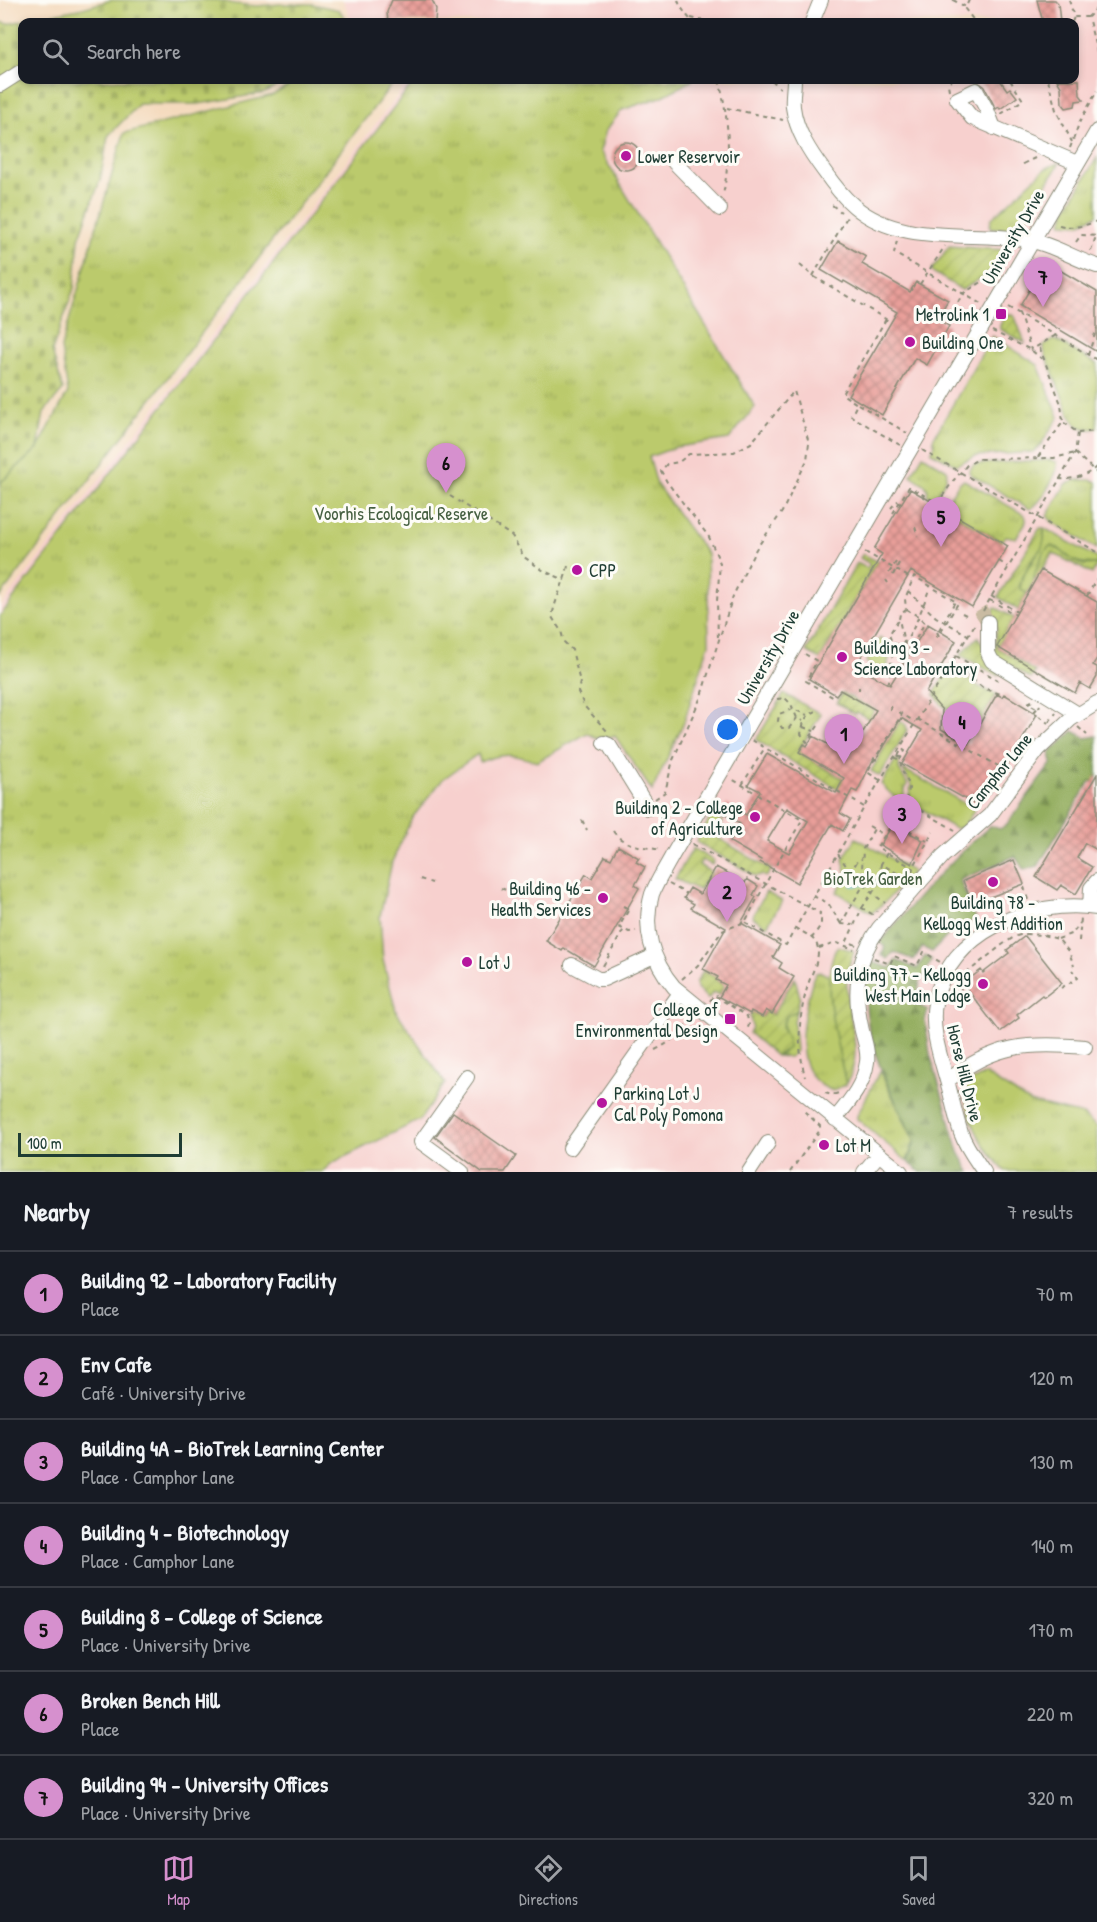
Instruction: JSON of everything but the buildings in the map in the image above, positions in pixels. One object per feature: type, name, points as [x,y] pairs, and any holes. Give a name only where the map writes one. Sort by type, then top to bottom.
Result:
[{"type":"street","points":[[814,18],[821,0]]},
{"type":"street","points":[[0,85],[18,74]]},
{"type":"street","points":[[794,84],[792,106],[800,134],[814,158],[841,194],[855,208],[895,229],[920,233],[1003,237],[1032,241],[1091,264]]},
{"type":"street","points":[[995,122],[1073,157]]},
{"type":"street","name":"University Drive","points":[[901,1172],[665,975],[654,956],[649,936],[649,912],[653,893],[660,878],[1032,241],[1073,157],[1092,128]]},
{"type":"street","points":[[674,162],[720,209]]},
{"type":"street","points":[[983,618],[988,653],[992,661],[1077,720]]},
{"type":"street","name":"Camphor Lane","points":[[836,1119],[857,1090],[867,1064],[856,988],[858,968],[870,941],[943,856],[990,815],[1038,750],[1097,703]]},
{"type":"street","points":[[606,744],[646,805]]},
{"type":"street","points":[[1090,910],[1091,888],[1097,881]]},
{"type":"street","name":"Horse Hill Drive","points":[[984,1172],[960,1131],[935,1035],[935,1002],[947,972],[965,948],[987,930],[1029,913],[1050,908],[1090,910]]},
{"type":"street","points":[[572,965],[598,979],[604,979],[654,956]]},
{"type":"street","points":[[570,1148],[680,986]]},
{"type":"street","points":[[947,1081],[975,1061],[998,1051],[1019,1046],[1048,1044],[1085,1047]]},
{"type":"street","points":[[462,1172],[421,1142],[467,1077]]},
{"type":"street","points":[[749,1172],[768,1143]]},
{"type":"street","points":[[864,1172],[879,1154]]},
{"type":"path","points":[[678,0],[689,18]]},
{"type":"path","points":[[953,0],[966,7]]},
{"type":"path","points":[[969,0],[965,9],[972,18]]},
{"type":"path","points":[[1069,0],[1074,17],[1088,17],[1097,8]]},
{"type":"path","points":[[1088,17],[1097,52]]},
{"type":"path","points":[[720,84],[727,108],[729,155],[720,209]]},
{"type":"path","points":[[948,84],[952,94]]},
{"type":"path","points":[[995,122],[1023,100],[1013,84]]},
{"type":"path","points":[[1049,84],[1056,110],[1072,142],[1073,157]]},
{"type":"path","points":[[1072,142],[1080,121],[1097,91]]},
{"type":"path","points":[[727,108],[797,123]]},
{"type":"path","points":[[1080,121],[1092,128]]},
{"type":"path","points":[[832,205],[855,222]]},
{"type":"path","points":[[813,276],[847,217]]},
{"type":"path","points":[[1059,225],[1068,228],[1097,221]]},
{"type":"path","points":[[1076,242],[1081,236],[1097,236],[1091,264]]},
{"type":"path","points":[[889,238],[897,241],[894,253],[981,304]]},
{"type":"path","points":[[920,284],[945,246]]},
{"type":"path","points":[[800,266],[889,321]]},
{"type":"path","points":[[942,313],[955,309],[962,294],[1000,271]]},
{"type":"path","points":[[1008,307],[1097,360]]},
{"type":"path","points":[[955,309],[972,320]]},
{"type":"path","points":[[1019,313],[1031,350]]},
{"type":"path","points":[[886,319],[842,394],[907,433]]},
{"type":"path","points":[[1088,355],[1097,328]]},
{"type":"path","points":[[992,331],[1031,350],[1045,360]]},
{"type":"path","points":[[1031,350],[1056,335]]},
{"type":"path","points":[[1038,457],[1063,422],[1062,404],[1039,346]]},
{"type":"path","points":[[646,805],[665,792],[673,760],[700,699],[734,596],[756,549],[782,512],[807,460],[809,442],[794,391],[751,443],[734,452],[689,454],[679,462],[668,464],[661,471],[709,537],[720,563],[717,601],[718,639]]},
{"type":"path","points":[[857,404],[851,416],[900,445]]},
{"type":"path","points":[[1063,422],[1078,433],[1097,431]]},
{"type":"path","points":[[745,922],[786,945],[852,825],[968,635],[983,618],[1008,567],[1075,453],[1078,433]]},
{"type":"path","points":[[922,450],[1097,552]]},
{"type":"path","points":[[893,513],[909,487],[938,504],[967,465],[979,459],[1054,458],[1075,453]]},
{"type":"path","points":[[1075,453],[1097,473]]},
{"type":"path","points":[[1059,479],[1066,480],[1086,475],[1097,466]]},
{"type":"path","points":[[450,496],[512,536],[524,557],[544,571],[565,580]]},
{"type":"path","points":[[897,501],[902,503]]},
{"type":"path","points":[[915,527],[918,536]]},
{"type":"path","points":[[862,551],[912,579]]},
{"type":"path","points":[[999,561],[1008,567]]},
{"type":"path","points":[[897,562],[896,569],[891,574],[897,562]]},
{"type":"path","points":[[568,566],[552,617],[561,631],[564,642],[572,650],[580,682],[578,692],[585,707],[612,736],[606,744]]},
{"type":"path","points":[[899,619],[904,643],[912,650],[926,624],[906,609],[904,602],[914,576],[958,600]]},
{"type":"path","points":[[1087,596],[1097,578]]},
{"type":"path","points":[[906,609],[900,614],[889,635],[892,642],[898,645],[904,643],[924,605],[930,586]]},
{"type":"path","points":[[908,590],[936,618],[968,635]]},
{"type":"path","points":[[958,600],[946,623],[938,634],[958,600]]},
{"type":"path","points":[[991,600],[1016,614],[991,600]]},
{"type":"path","points":[[962,613],[968,616]]},
{"type":"path","points":[[888,684],[891,660],[898,645]]},
{"type":"path","points":[[803,653],[818,662],[806,681],[836,699]]},
{"type":"path","points":[[950,664],[963,671],[983,688],[1003,694]]},
{"type":"path","points":[[777,699],[785,699],[791,704],[796,718],[803,721]]},
{"type":"path","points":[[796,718],[789,728],[782,728],[778,721],[779,714],[793,709],[807,715]]},
{"type":"path","points":[[818,726],[807,742],[801,734],[803,721],[807,715],[820,709]]},
{"type":"path","points":[[880,780],[867,772],[901,713],[1005,770]]},
{"type":"path","points":[[1040,716],[1049,722],[1046,727]]},
{"type":"path","points":[[1077,720],[1087,735]]},
{"type":"path","points":[[803,727],[814,731]]},
{"type":"path","points":[[752,740],[864,807]]},
{"type":"path","points":[[742,785],[764,748]]},
{"type":"path","points":[[894,757],[905,760]]},
{"type":"path","points":[[899,758],[909,790],[877,847],[913,868]]},
{"type":"path","points":[[680,986],[722,931],[745,922],[802,820],[730,778]]},
{"type":"path","points":[[904,801],[952,830],[961,829]]},
{"type":"path","points":[[716,802],[737,814]]},
{"type":"path","points":[[582,819],[588,830]]},
{"type":"path","points":[[893,821],[928,841]]},
{"type":"path","points":[[869,826],[886,836]]},
{"type":"path","points":[[841,924],[864,884],[863,849],[874,829]]},
{"type":"path","points":[[613,831],[619,840],[625,843],[661,850]]},
{"type":"path","points":[[692,844],[820,913],[819,924],[821,925],[812,938]]},
{"type":"path","points":[[862,908],[877,886],[881,864],[887,853]]},
{"type":"path","points":[[837,854],[849,870],[858,860],[862,859]]},
{"type":"path","points":[[881,864],[907,879]]},
{"type":"path","points":[[420,879],[432,883]]},
{"type":"path","points":[[669,884],[687,894]]},
{"type":"path","points":[[864,884],[885,903]]},
{"type":"path","points":[[1024,887],[1028,899]]},
{"type":"path","points":[[501,888],[513,893]]},
{"type":"path","points":[[813,896],[828,903],[841,924]]},
{"type":"path","points":[[623,906],[629,909],[619,927],[629,932],[639,931]]},
{"type":"path","points":[[1058,939],[1073,933],[1090,910]]},
{"type":"path","points":[[1079,941],[1081,920]]},
{"type":"path","points":[[841,924],[854,925]]},
{"type":"path","points":[[795,928],[812,938],[818,948],[816,962],[804,997],[799,1028],[806,1082]]},
{"type":"path","points":[[598,979],[600,971],[624,929]]},
{"type":"path","points":[[963,1006],[959,997],[963,976],[1002,945],[1023,934],[1043,935],[1058,939],[1069,952],[1078,978],[1061,988]]},
{"type":"path","points":[[818,948],[837,943],[856,950]]},
{"type":"path","points":[[870,956],[890,964],[894,956],[917,966],[924,952],[934,959]]},
{"type":"path","points":[[708,1004],[714,995],[747,1017],[749,1025],[745,1033]]},
{"type":"path","points":[[650,1052],[668,1044],[682,1031],[692,1016]]},
{"type":"path","points":[[790,1172],[820,1130],[820,1126],[804,1111],[805,1109]]},
{"type":"shaded area","points":[[343,0],[1097,0],[1097,1172],[0,1172],[0,608],[407,84],[1079,84],[1079,18],[350,18]]},
{"type":"green space","points":[[111,0],[217,0],[257,6],[312,4],[339,10],[345,18],[36,18]]},
{"type":"green space","points":[[0,22],[7,24],[18,22],[18,84],[280,84],[265,93],[198,104],[139,104],[108,136],[100,180],[79,239],[74,288],[52,351],[63,390],[44,412],[38,448],[0,483]]},
{"type":"green space","points":[[291,84],[392,84],[0,597],[0,483],[38,448],[68,392],[61,348],[124,133],[273,95]]},
{"type":"green space","name":"Voorhis Ecological Reserve","points":[[412,84],[685,84],[661,97],[622,110],[606,130],[600,151],[755,407],[729,439],[676,447],[649,457],[657,485],[707,554],[709,644],[684,722],[652,791],[615,736],[597,738],[587,733],[537,762],[508,755],[480,762],[478,754],[443,779],[412,818],[392,862],[380,916],[383,960],[396,1011],[445,1083],[420,1120],[332,1163],[322,1172],[0,1172],[0,616]]},
{"type":"green space","points":[[1097,158],[1097,215],[1079,224],[1062,223],[1066,209]]},
{"type":"green space","points":[[1060,162],[1027,218],[1013,229],[990,228],[991,219],[1045,169]]},
{"type":"green space","points":[[949,246],[1005,250],[1007,254],[999,267],[962,290],[931,271]]},
{"type":"green space","points":[[1010,314],[1015,317],[1025,343],[1000,329],[1006,315]]},
{"type":"green space","points":[[992,336],[1038,365],[1059,417],[1034,452],[975,456],[956,465],[931,452],[935,445],[933,439]]},
{"type":"green space","points":[[1053,340],[1097,364],[1097,428],[1080,427],[1069,414],[1044,351],[1044,346]]},
{"type":"green space","points":[[923,455],[947,470],[946,479],[934,500],[927,495],[928,490],[925,485],[911,475]]},
{"type":"green space","points":[[1051,460],[1057,462],[1052,480],[1044,495],[1030,509],[969,472],[973,465],[977,464]]},
{"type":"green space","points":[[964,480],[1023,514],[1026,522],[1016,538],[1006,536],[1001,541],[943,508],[959,483]]},
{"type":"green space","points":[[1077,480],[1097,482],[1097,549],[1052,522],[1047,516],[1066,484]]},
{"type":"green space","points":[[1040,528],[1044,528],[1044,540],[1020,583],[1020,588],[1027,594],[1018,610],[998,597]]},
{"type":"green space","points":[[1044,528],[1097,558],[1097,564],[1076,561],[1058,548],[1043,553],[1027,594],[1020,588],[1022,580],[1042,544]]},
{"type":"green space","points":[[1050,546],[1077,562],[1097,564],[1092,574],[1053,553],[1036,579],[1034,576],[1043,553]]},
{"type":"green space","points":[[863,554],[886,566],[875,565],[820,659],[806,651],[857,563],[867,568],[870,564],[860,558]]},
{"type":"green space","points":[[995,607],[1014,618],[997,647],[1035,672],[1031,679],[994,655],[997,627],[991,615]]},
{"type":"green space","points":[[978,637],[999,673],[998,676],[960,655]]},
{"type":"green space","points":[[880,638],[893,647],[888,662],[888,674],[866,662]]},
{"type":"green space","points":[[950,666],[978,686],[996,694],[979,725],[943,706],[934,694]]},
{"type":"green space","points":[[842,693],[874,710],[869,719],[837,703]]},
{"type":"green space","points":[[784,694],[821,714],[798,752],[843,779],[838,789],[756,740]]},
{"type":"green space","points":[[900,721],[906,725],[907,730],[880,776],[871,771]]},
{"type":"green space","points":[[1073,731],[1086,738],[1097,736],[1097,783],[1090,781],[1038,866],[1024,870],[1015,856],[960,880],[976,919],[950,933],[932,952],[922,947],[914,960],[894,952],[888,959],[881,955],[885,947],[880,943],[946,867],[990,826],[1000,829],[1007,824],[1052,763],[1050,753]]},
{"type":"green space","points":[[896,759],[907,784],[902,800],[892,795],[881,784]]},
{"type":"green space","points":[[903,769],[975,809],[961,828],[954,828],[908,801],[911,785]]},
{"type":"green space","points":[[712,815],[723,822],[715,836],[771,870],[766,877],[755,876],[696,842]]},
{"type":"green space","name":"BioTrek Garden","points":[[856,838],[912,871],[888,899],[872,913],[837,892],[847,875],[843,859]]},
{"type":"green space","points":[[693,848],[714,861],[712,865],[702,860],[699,865],[711,872],[699,890],[675,879]]},
{"type":"green space","points":[[766,892],[782,901],[767,926],[752,917]]},
{"type":"green space","points":[[838,946],[854,951],[848,971],[847,991],[855,1058],[846,1084],[829,994],[832,959]]},
{"type":"green space","points":[[925,956],[932,960],[920,982],[915,1004],[928,1010],[925,1020],[930,1054],[959,1152],[970,1172],[921,1172],[908,1162],[915,1141],[884,1076],[870,1033],[866,1010],[869,961],[890,968],[896,960],[917,969]]},
{"type":"green space","points":[[703,971],[717,978],[716,980],[724,986],[719,995],[713,992],[708,999],[697,988],[696,983]]},
{"type":"green space","points":[[821,972],[829,976],[832,1014],[846,1084],[833,1091],[818,1083],[809,1071],[802,1041],[803,1024],[813,978],[816,973]]},
{"type":"green space","points":[[795,978],[800,997],[796,1012],[786,1017],[782,1028],[788,1040],[788,1048],[776,1056],[749,1033],[752,1027],[750,1016],[752,1012],[762,1017],[766,1011],[773,1015]]},
{"type":"green space","points":[[790,1012],[796,1012],[794,1022],[796,1051],[790,1057],[776,1056],[783,1053],[788,1040],[783,1025]]},
{"type":"green space","points":[[880,1071],[914,1141],[907,1161],[857,1119]]},
{"type":"green space","points":[[985,1074],[1029,1102],[1083,1115],[1097,1127],[1097,1172],[1005,1171],[981,1140],[968,1112],[966,1095],[968,1083]]},
{"type":"waterway","points":[[852,885],[880,882]]},
{"type":"tunnel","points":[[980,609],[988,622]]},
{"type":"place","name":"Lower Reservoir","points":[[626,156]]},
{"type":"place","name":"Building 94 - University Offices","points":[[1043,307]]},
{"type":"place","name":"Metrolink 1","points":[[1001,314]]},
{"type":"place","name":"Building One","points":[[910,342]]},
{"type":"place","name":"Broken Bench Hill","points":[[446,493]]},
{"type":"place","name":"Building 8 - College of Science","points":[[941,547]]},
{"type":"place","name":"CPP","points":[[577,570]]},
{"type":"place","name":"Building 3 - Science Laboratory","points":[[842,657]]},
{"type":"place","name":"Building 4 - Biotechnology","points":[[962,752]]},
{"type":"place","name":"Building 92 - Laboratory Facility","points":[[844,764]]},
{"type":"place","name":"Building 2 - College of Agriculture","points":[[755,817]]},
{"type":"place","name":"Building 4A - BioTrek Learning Center","points":[[902,844]]},
{"type":"place","name":"Building 78 - Kellogg West Addition","points":[[993,882]]},
{"type":"place","name":"Building 46 - Health Services","points":[[603,898]]},
{"type":"place","name":"Env Cafe","points":[[727,922]]},
{"type":"place","name":"Lot J","points":[[467,962]]},
{"type":"place","name":"Building 77 - Kellogg West Main Lodge","points":[[983,984]]},
{"type":"place","name":"College of Environmental Design","points":[[730,1019]]},
{"type":"place","name":"Parking Lot J Cal Poly Pomona","points":[[602,1103]]},
{"type":"place","name":"Lot M","points":[[824,1145]]}]
